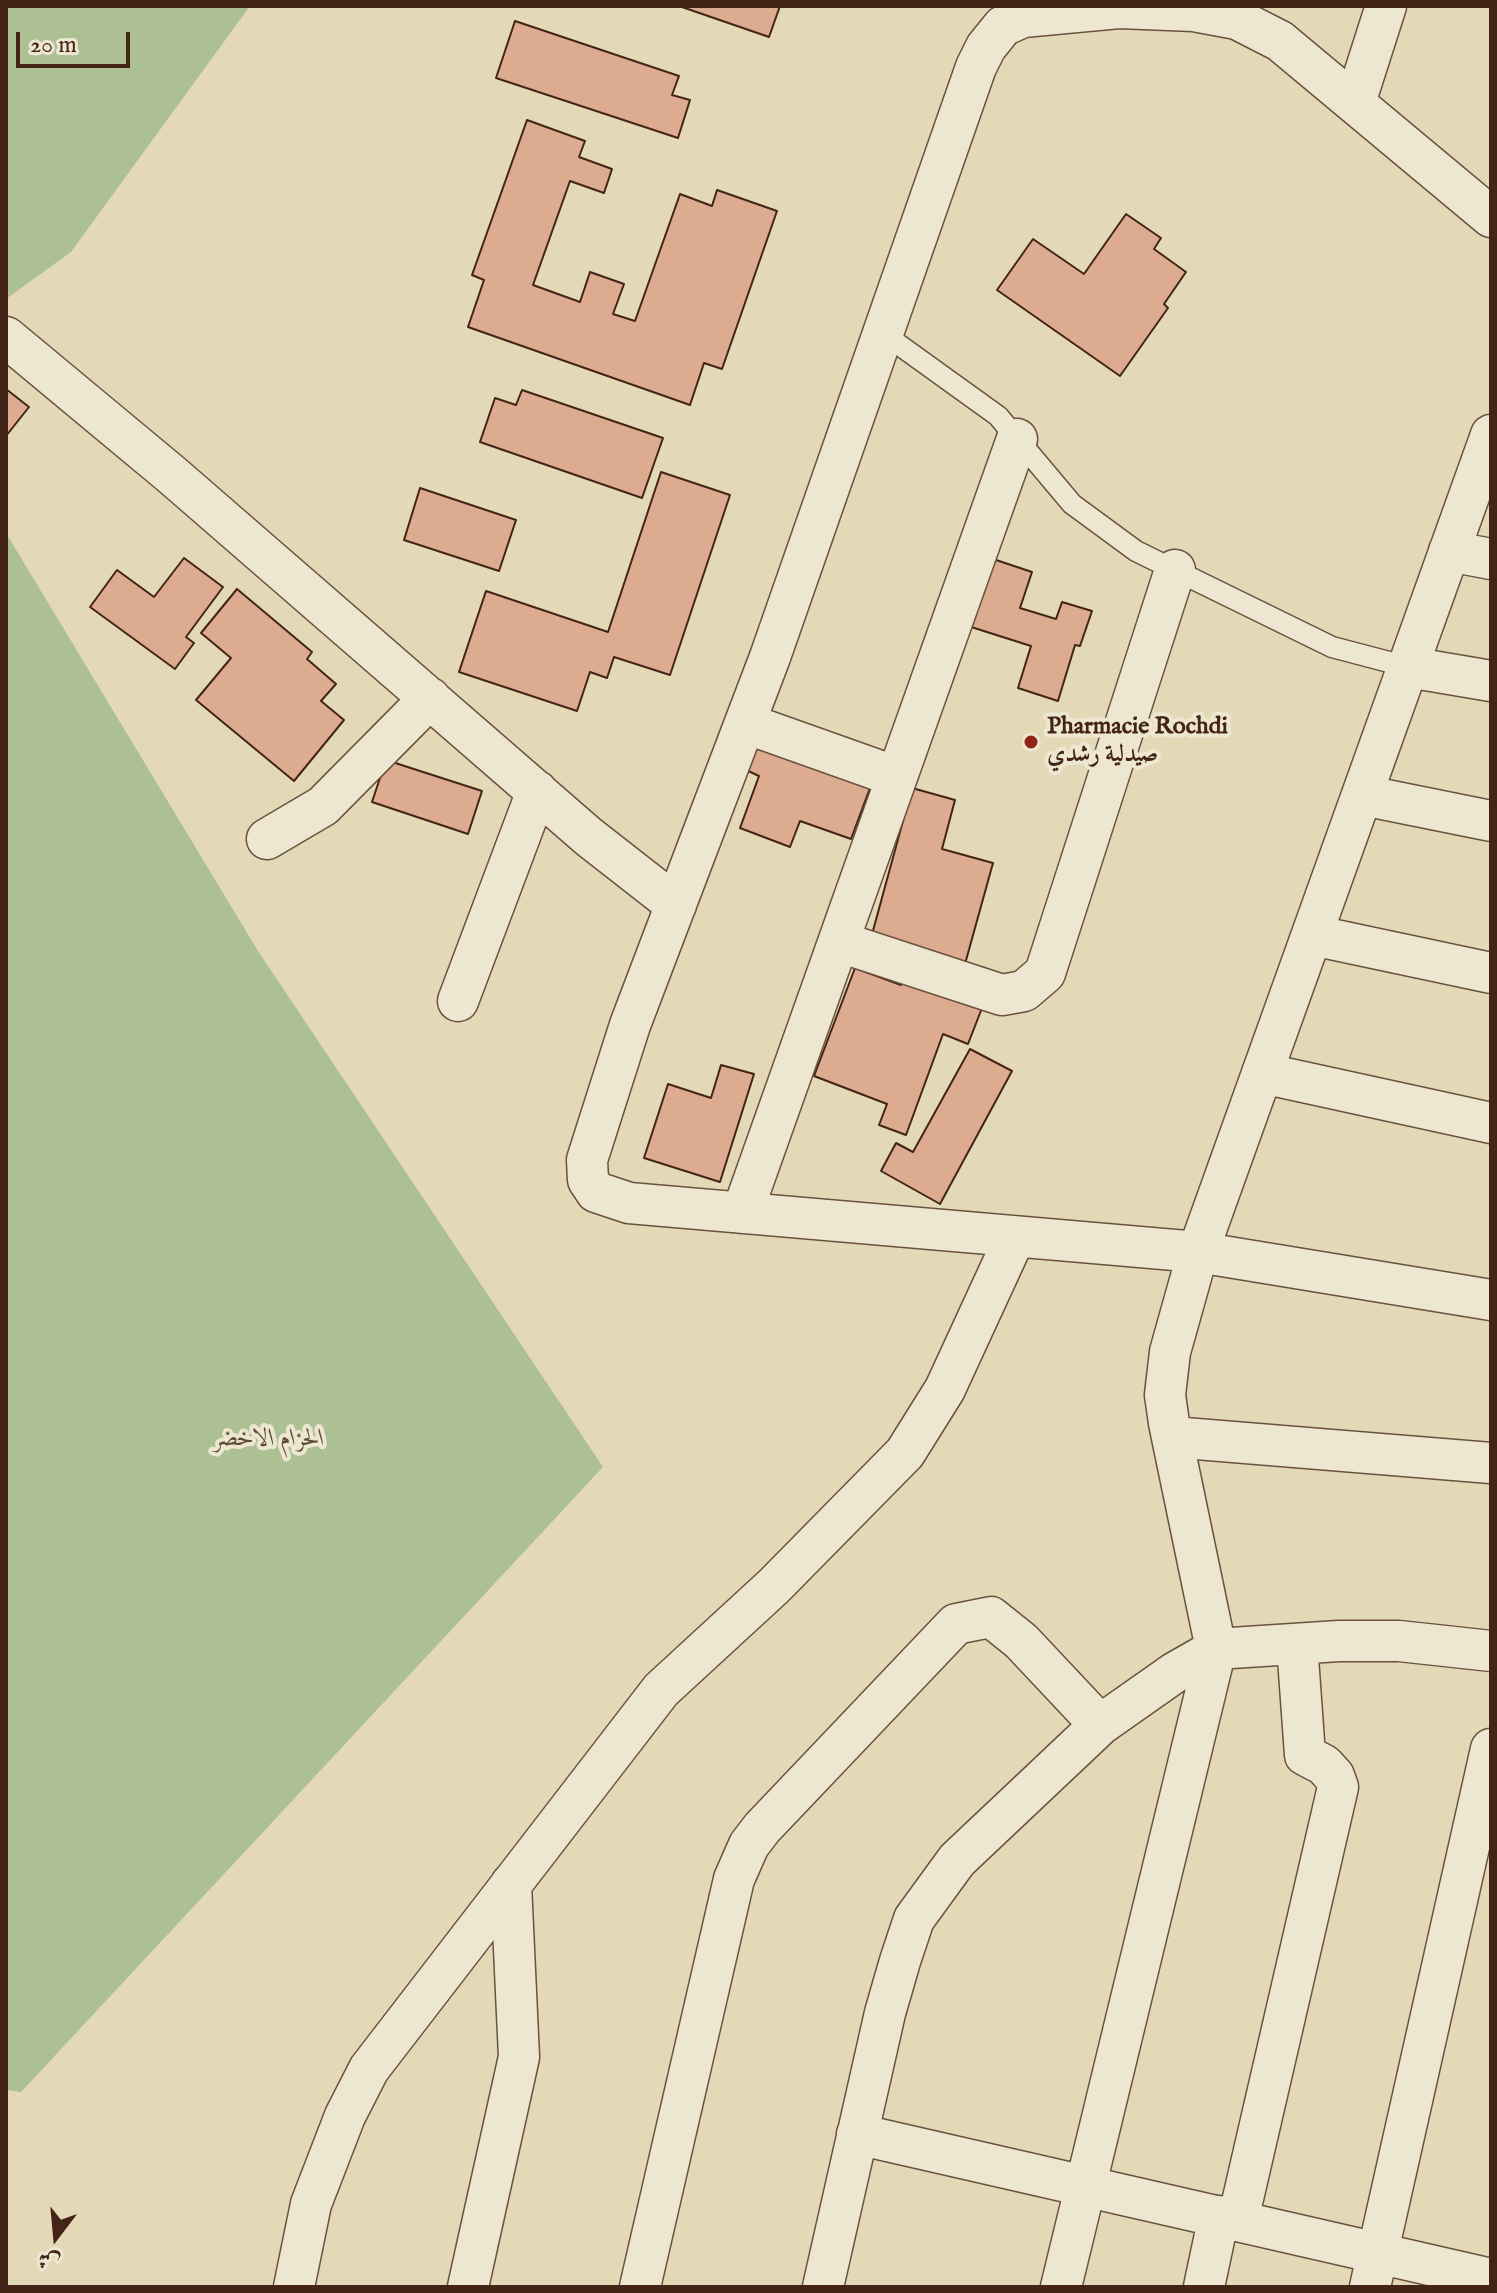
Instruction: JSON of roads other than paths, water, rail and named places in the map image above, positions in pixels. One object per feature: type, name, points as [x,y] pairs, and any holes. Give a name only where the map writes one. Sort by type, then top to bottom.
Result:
[{"type":"street","points":[[1242,6],[1491,217]]},
{"type":"street","points":[[1355,103],[1386,6]]},
{"type":"street","points":[[1280,41],[1237,19],[1194,11],[1119,8],[1023,17],[1003,26],[986,47],[976,67],[745,723],[630,1025],[587,1160],[588,1180],[596,1192],[629,1203],[1198,1252],[1491,1300]]},
{"type":"street","points":[[6,337],[172,475],[630,870],[676,905]]},
{"type":"street","points":[[1061,2287],[1216,1649],[1165,1395],[1170,1352],[1198,1252],[1491,435]]},
{"type":"street","points":[[742,1213],[1017,439]]},
{"type":"street","points":[[1449,551],[1491,559]]},
{"type":"street","points":[[840,942],[1002,995],[1024,991],[1045,973],[1175,570]]},
{"type":"street","points":[[1408,667],[1491,681]]},
{"type":"street","points":[[267,839],[323,806],[430,698]]},
{"type":"street","points":[[745,723],[897,777]]},
{"type":"street","points":[[458,1001],[537,791]]},
{"type":"street","points":[[1362,795],[1491,821]]},
{"type":"street","points":[[1312,935],[1491,973]]},
{"type":"street","points":[[1262,1073],[1491,1123]]},
{"type":"street","points":[[294,2287],[311,2204],[345,2116],[369,2069],[661,1690],[774,1586],[905,1453],[945,1389],[1015,1237]]},
{"type":"street","points":[[1172,1437],[1491,1463]]},
{"type":"street","points":[[640,2287],[734,1879],[749,1845],[762,1828],[956,1624],[991,1617],[1021,1641],[1100,1725]]},
{"type":"street","points":[[823,2287],[885,2013],[914,1919],[957,1860],[1100,1725],[1174,1673],[1216,1649],[1399,1641],[1491,1651]]},
{"type":"street","points":[[1204,2287],[1229,2218],[1338,1787],[1334,1776],[1324,1765],[1305,1755],[1297,1644]]},
{"type":"street","points":[[1375,2270],[1491,1749]]},
{"type":"street","points":[[468,2287],[519,2057],[511,1884]]},
{"type":"street","points":[[857,2134],[1229,2218],[1375,2270],[1491,2279]]},
{"type":"lane","points":[[884,334],[986,407],[1072,504],[1136,551],[1332,647],[1408,667]]},
{"type":"place","name":"Pharmacie Rochdi صيدلية رشدي","points":[[1031,742]]},
{"type":"park label","name":"الحزام الاخضر","points":[[269,1440]]}]
